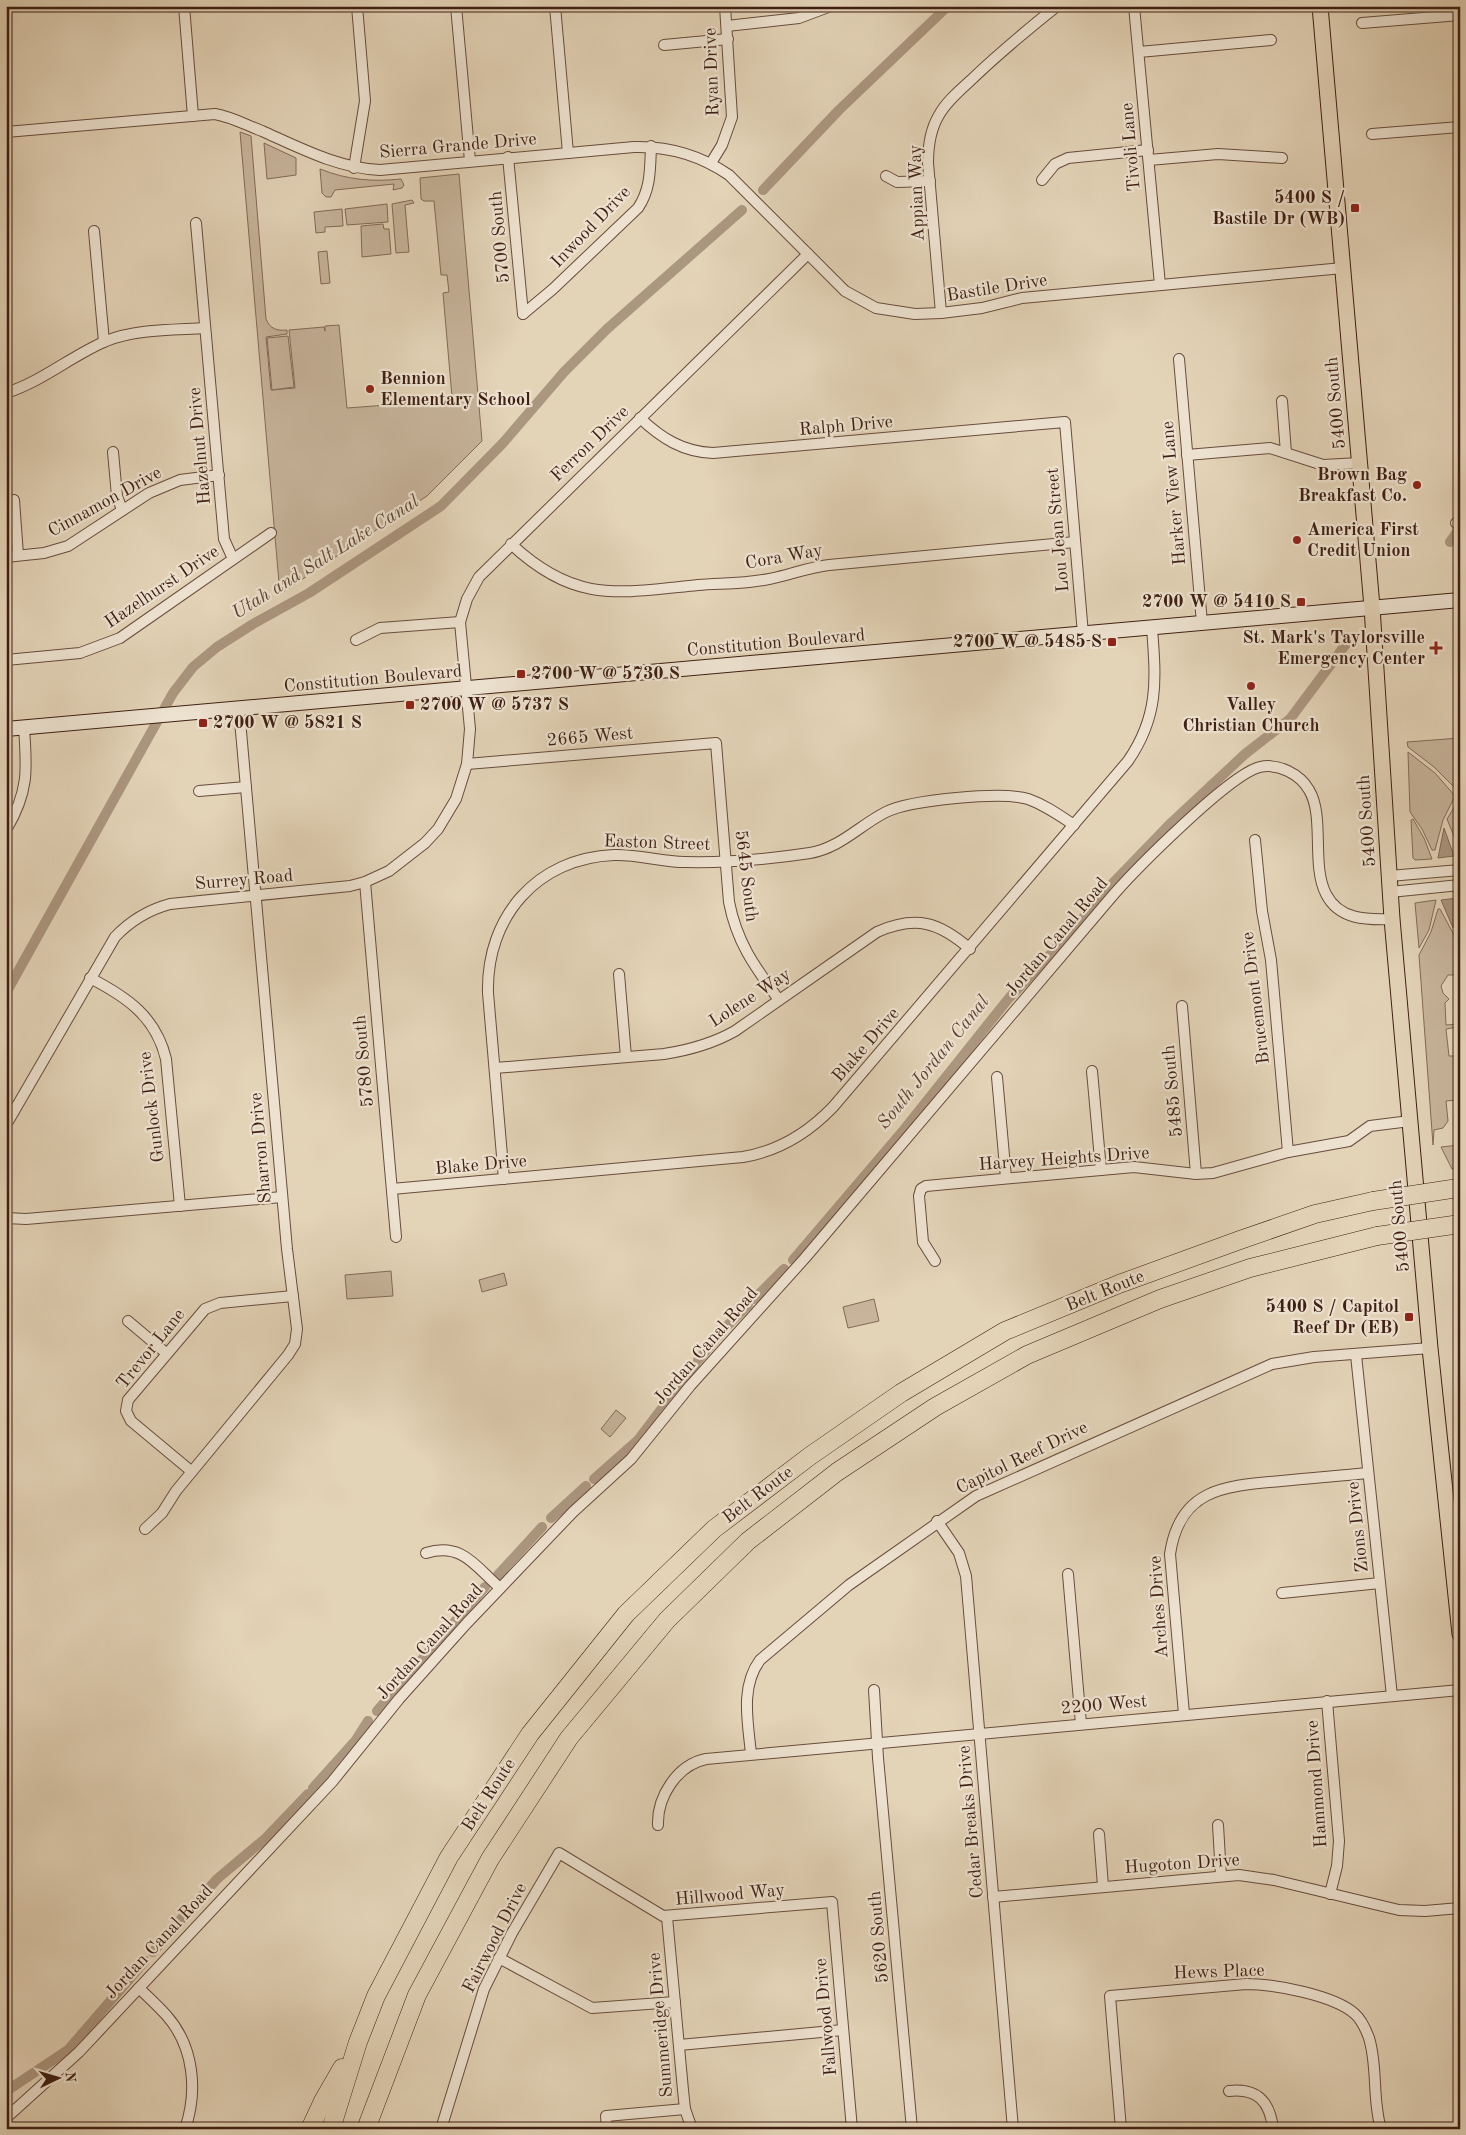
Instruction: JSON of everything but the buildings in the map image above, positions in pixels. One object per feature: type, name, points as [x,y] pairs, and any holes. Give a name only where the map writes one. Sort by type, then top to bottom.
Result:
[{"type":"highway","name":"Belt Route","points":[[331,2129],[358,2042],[376,1996],[448,1857],[530,1734],[626,1614],[714,1529],[810,1456],[901,1393],[1005,1331],[1119,1284],[1315,1214],[1373,1201],[1459,1188]]},
{"type":"highway","name":"Belt Route","points":[[366,2129],[417,1995],[495,1851],[569,1738],[666,1620],[748,1541],[837,1472],[927,1412],[1027,1355],[1160,1299],[1250,1268],[1376,1236],[1460,1224]]},
{"type":"highway","points":[[310,2129],[323,2101],[358,2042]]},
{"type":"main road","name":"5400 South","points":[[1320,6],[1372,607],[1392,919],[1430,1348],[1460,1634]]},
{"type":"main road","name":"Constitution Boulevard","points":[[6,729],[1460,600]]},
{"type":"street","points":[[184,6],[193,116]]},
{"type":"street","points":[[354,168],[365,101],[357,6]]},
{"type":"street","points":[[456,6],[470,161]]},
{"type":"street","points":[[555,6],[568,153]]},
{"type":"street","name":"Ryan Drive","points":[[711,162],[722,146],[732,117],[725,6]]},
{"type":"street","points":[[727,26],[799,18],[831,6]]},
{"type":"street","name":"Appian Way","points":[[941,313],[930,181],[929,144],[939,114],[998,54],[1057,6]]},
{"type":"street","name":"Tivoli Lane","points":[[1134,6],[1160,285]]},
{"type":"street","points":[[1362,24],[1460,15]]},
{"type":"street","points":[[664,45],[728,39]]},
{"type":"street","points":[[1139,52],[1271,40]]},
{"type":"street","name":"Sierra Grande Drive","points":[[6,132],[214,114],[235,119],[314,154],[354,168],[405,169],[508,157],[651,146],[678,151],[711,162]]},
{"type":"street","points":[[1372,134],[1460,127]]},
{"type":"street","name":"Inwood Drive","points":[[523,314],[553,289],[638,208],[648,186],[651,146]]},
{"type":"street","points":[[1042,180],[1054,164],[1068,158],[1218,154],[1282,158]]},
{"type":"street","name":"5700 South","points":[[508,157],[523,314]]},
{"type":"street","name":"Bastile Drive","points":[[711,162],[741,186],[845,291],[876,308],[908,314],[941,313],[982,308],[1022,298],[1343,268]]},
{"type":"street","points":[[886,176],[897,182],[930,181]]},
{"type":"street","name":"Hazelnut Drive","points":[[196,223],[224,539],[233,559]]},
{"type":"street","points":[[94,231],[104,342]]},
{"type":"street","name":"Ferron Drive","points":[[466,689],[460,622],[467,599],[479,577],[808,254]]},
{"type":"street","points":[[6,392],[39,380],[104,342],[135,334],[205,328]]},
{"type":"street","name":"Harker View Lane","points":[[1179,359],[1202,623]]},
{"type":"street","points":[[1282,401],[1286,453]]},
{"type":"street","name":"Ralph Drive","points":[[640,418],[671,443],[696,452],[713,453],[1065,422]]},
{"type":"street","name":"Lou Jean Street","points":[[1065,422],[1083,634]]},
{"type":"street","points":[[1187,455],[1263,448],[1286,453],[1323,466],[1360,462]]},
{"type":"street","points":[[114,452],[117,496],[122,510]]},
{"type":"street","name":"Cinnamon Drive","points":[[6,557],[44,552],[68,546],[122,510],[169,484],[219,476]]},
{"type":"street","points":[[14,500],[18,555]]},
{"type":"street","name":"Hazelhurst Drive","points":[[6,660],[80,652],[108,644],[120,638],[271,533]]},
{"type":"street","name":"Cora Way","points":[[511,544],[533,564],[554,577],[580,588],[619,592],[768,579],[806,568],[829,565],[1075,542]]},
{"type":"street","points":[[356,640],[380,628],[460,622]]},
{"type":"street","name":"Blake Drive","points":[[392,1189],[743,1157],[763,1153],[794,1139],[810,1129],[833,1107],[970,949],[1128,761],[1146,731],[1155,694],[1152,628]]},
{"type":"street","name":"Surrey Road","points":[[6,1125],[115,937],[146,912],[183,902],[336,888],[365,882],[389,871],[411,856],[438,829],[456,799],[467,764],[470,729],[466,689]]},
{"type":"street","name":"Sharron Drive","points":[[145,1529],[162,1513],[191,1471],[293,1349],[297,1334],[282,1196],[239,709]]},
{"type":"street","points":[[6,830],[20,803],[25,785],[27,760],[24,728]]},
{"type":"street","name":"2665 West","points":[[467,764],[716,743]]},
{"type":"street","name":"5645 South","points":[[716,743],[729,902],[737,934],[755,967],[779,1000]]},
{"type":"street","name":"Jordan Canal Road","points":[[6,2118],[68,2063],[332,1782],[403,1694],[500,1588],[567,1518],[637,1453],[695,1381],[805,1258],[1118,889],[1165,843],[1233,782],[1260,767],[1281,768],[1300,779],[1314,800],[1320,869],[1326,894],[1340,911],[1350,916],[1373,920],[1392,919]]},
{"type":"street","points":[[198,791],[246,787]]},
{"type":"street","name":"Easton Street","points":[[504,1179],[488,992],[488,969],[496,937],[504,921],[524,894],[557,869],[593,858],[622,855],[683,862],[726,860],[821,850],[843,840],[889,811],[931,802],[995,796],[1026,798],[1042,804],[1074,825]]},
{"type":"street","name":"Brucemont Drive","points":[[1255,840],[1262,911],[1271,960],[1288,1152]]},
{"type":"street","points":[[1389,876],[1460,870]]},
{"type":"street","name":"5780 South","points":[[365,882],[396,1237]]},
{"type":"street","points":[[1390,892],[1460,885]]},
{"type":"street","name":"Lolene Way","points":[[495,1068],[687,1050],[712,1042],[735,1031],[877,932],[891,926],[915,922],[934,925],[942,928],[970,949]]},
{"type":"street","points":[[619,974],[626,1057]]},
{"type":"street","name":"Gunlock Drive","points":[[90,978],[124,997],[139,1008],[151,1023],[163,1046],[166,1059],[180,1206]]},
{"type":"street","name":"5485 South","points":[[1182,1006],[1196,1174]]},
{"type":"street","points":[[1092,1071],[1101,1170]]},
{"type":"street","points":[[998,1077],[1006,1178]]},
{"type":"street","name":"Harvey Heights Drive","points":[[935,1261],[923,1242],[919,1196],[921,1189],[933,1185],[1142,1167],[1196,1174],[1213,1173],[1288,1152],[1349,1141],[1370,1126],[1410,1121]]},
{"type":"street","points":[[6,1218],[26,1219],[282,1196]]},
{"type":"street","name":"Trevor Lane","points":[[191,1471],[131,1421],[126,1411],[128,1400],[201,1312],[210,1306],[220,1303],[293,1296]]},
{"type":"street","points":[[128,1321],[166,1353]]},
{"type":"street","name":"Capitol Reef Drive","points":[[751,1754],[746,1696],[751,1675],[760,1660],[849,1585],[937,1521],[992,1487],[1238,1377],[1293,1358],[1356,1355],[1430,1348]]},
{"type":"street","name":"Zions Drive","points":[[1356,1355],[1392,1696]]},
{"type":"street","name":"Arches Drive","points":[[1184,1714],[1170,1554],[1173,1535],[1187,1510],[1198,1499],[1222,1488],[1368,1473]]},
{"type":"street","name":"Cedar Breaks Drive","points":[[937,1521],[958,1554],[966,1576],[1013,2129]]},
{"type":"street","points":[[426,1554],[443,1549],[456,1552],[500,1588]]},
{"type":"street","points":[[1068,1574],[1081,1724]]},
{"type":"street","points":[[1282,1592],[1380,1583]]},
{"type":"street","name":"5620 South","points":[[874,1690],[912,2129]]},
{"type":"street","name":"2200 West","points":[[658,1825],[660,1804],[684,1767],[696,1761],[877,1742],[1460,1690]]},
{"type":"street","name":"Hammond Drive","points":[[1327,1701],[1339,1841],[1337,1866],[1330,1894]]},
{"type":"street","points":[[1218,1825],[1221,1876]]},
{"type":"street","points":[[1099,1834],[1104,1886]]},
{"type":"street","name":"Hillwood Way","points":[[559,1853],[660,1915],[667,1917],[832,1902]]},
{"type":"street","name":"Fairwood Drive","points":[[441,2129],[484,1989],[499,1958],[559,1853]]},
{"type":"street","name":"Hugoton Drive","points":[[993,1897],[1221,1876],[1258,1877],[1399,1910],[1425,1911],[1460,1908]]},
{"type":"street","name":"Fallwood Drive","points":[[832,1902],[852,2129]]},
{"type":"street","name":"Summeridge Drive","points":[[667,1917],[685,2109],[692,2129]]},
{"type":"street","points":[[499,1958],[592,2008],[675,2002]]},
{"type":"street","name":"Hews Place","points":[[1121,2129],[1110,1996],[1259,1984],[1334,2002],[1356,2015],[1369,2038],[1375,2099],[1382,2129]]},
{"type":"street","points":[[139,1988],[166,2015],[186,2049],[192,2075],[192,2103],[185,2129]]},
{"type":"street","points":[[679,2045],[843,2030]]},
{"type":"street","points":[[1229,2091],[1250,2091],[1258,2095],[1270,2114],[1273,2129]]},
{"type":"street","points":[[607,2129],[606,2116],[685,2109]]},
{"type":"shaded area","points":[[240,132],[251,136],[266,319],[274,329],[287,330],[287,334],[266,337],[271,390],[295,388],[289,330],[324,327],[325,331],[325,326],[339,325],[347,408],[414,403],[417,400],[452,397],[443,293],[449,292],[447,275],[441,275],[434,201],[424,201],[421,199],[420,178],[459,174],[482,441],[427,496],[280,594]]},
{"type":"shaded area","points":[[264,143],[296,158],[296,175],[267,179]]},
{"type":"shaded area","points":[[320,169],[340,176],[360,179],[401,179],[404,185],[402,188],[393,190],[394,184],[335,190],[331,197],[326,197],[322,193]]},
{"type":"shaded area","points":[[412,200],[414,203],[405,205],[409,252],[396,253],[392,204]]},
{"type":"shaded area","points":[[387,204],[388,222],[347,225],[345,209]]},
{"type":"shaded area","points":[[342,209],[343,226],[325,227],[325,232],[316,233],[314,212]]},
{"type":"shaded area","points":[[383,224],[384,229],[389,229],[391,254],[362,257],[361,226]]},
{"type":"shaded area","points":[[327,251],[330,283],[321,284],[318,252]]},
{"type":"shaded area","points":[[288,336],[294,387],[272,390],[267,338]]},
{"type":"shaded area","points":[[1460,738],[1459,792],[1434,767],[1408,747],[1407,742]]},
{"type":"shaded area","points":[[1408,752],[1435,773],[1455,796],[1443,820],[1435,850],[1432,850],[1422,829],[1410,812]]},
{"type":"shaded area","points":[[1458,801],[1460,803],[1460,851],[1447,819]]},
{"type":"shaded area","points":[[1413,819],[1424,838],[1432,859],[1415,860],[1413,858],[1411,820]]},
{"type":"shaded area","points":[[1444,828],[1454,856],[1438,858]]},
{"type":"shaded area","points":[[1458,898],[1453,928],[1441,900]]},
{"type":"shaded area","points":[[1436,900],[1429,930],[1419,948],[1415,903]]},
{"type":"shaded area","points":[[1438,909],[1440,909],[1460,946],[1460,975],[1448,975],[1441,986],[1443,993],[1449,999],[1445,1003],[1446,1025],[1460,1024],[1457,1027],[1446,1029],[1449,1056],[1460,1056],[1460,1113],[1457,1100],[1446,1101],[1448,1121],[1443,1128],[1434,1130],[1433,1145],[1419,955],[1431,932]]},
{"type":"shaded area","points":[[1460,1145],[1460,1168],[1452,1169],[1441,1147]]},
{"type":"shaded area","points":[[391,1271],[393,1296],[347,1299],[345,1275]]},
{"type":"shaded area","points":[[504,1273],[507,1285],[482,1292],[479,1280]]},
{"type":"shaded area","points":[[874,1299],[879,1321],[848,1328],[843,1307]]},
{"type":"shaded area","points":[[616,1410],[626,1418],[610,1437],[601,1429]]},
{"type":"waterway","name":"Utah and Salt Lake Canal","points":[[763,190],[839,110],[948,6]]},
{"type":"waterway","name":"Utah and Salt Lake Canal","points":[[6,993],[173,693],[193,667],[217,647],[253,624],[309,593],[441,506],[503,443],[564,372],[607,329],[742,210]]},
{"type":"waterway","name":"South Jordan Canal","points":[[1450,542],[1460,528]]},
{"type":"waterway","name":"South Jordan Canal","points":[[1112,884],[1169,825],[1245,754],[1290,719],[1349,640]]},
{"type":"waterway","name":"South Jordan Canal","points":[[793,1260],[902,1132],[1009,998],[1067,937],[1106,891]]},
{"type":"waterway","name":"South Jordan Canal","points":[[754,1299],[784,1269]]},
{"type":"waterway","name":"South Jordan Canal","points":[[728,1325],[748,1305]]},
{"type":"waterway","name":"South Jordan Canal","points":[[698,1360],[723,1330]]},
{"type":"waterway","name":"South Jordan Canal","points":[[594,1479],[638,1440],[695,1365]]},
{"type":"waterway","name":"South Jordan Canal","points":[[551,1518],[586,1486]]},
{"type":"waterway","name":"South Jordan Canal","points":[[498,1575],[542,1527]]},
{"type":"waterway","name":"South Jordan Canal","points":[[377,1711],[485,1587]]},
{"type":"waterway","name":"South Jordan Canal","points":[[313,1788],[356,1740],[368,1721]]},
{"type":"waterway","name":"South Jordan Canal","points":[[190,1910],[217,1879],[266,1838],[308,1794]]},
{"type":"waterway","name":"South Jordan Canal","points":[[153,1952],[183,1917]]},
{"type":"waterway","name":"South Jordan Canal","points":[[8,2090],[68,2050],[145,1961]]},
{"type":"place","name":"5400 S / Bastile Dr (WB)","points":[[1355,208]]},
{"type":"place","name":"Bennion Elementary School","points":[[370,389]]},
{"type":"place","name":"Brown Bag Breakfast Co.","points":[[1417,485]]},
{"type":"place","name":"America First Credit Union","points":[[1297,540]]},
{"type":"place","name":"2700 W @ 5410 S","points":[[1301,602]]},
{"type":"place","name":"2700 W @ 5485 S","points":[[1112,642]]},
{"type":"place","name":"St. Mark's Taylorsville Emergency Center","points":[[1436,648]]},
{"type":"place","name":"2700 W @ 5730 S","points":[[521,674]]},
{"type":"place","name":"Valley Christian Church","points":[[1251,686]]},
{"type":"place","name":"2700 W @ 5737 S","points":[[410,705]]},
{"type":"place","name":"2700 W @ 5821 S","points":[[203,723]]},
{"type":"place","name":"5400 S / Capitol Reef Dr (EB)","points":[[1409,1317]]}]
